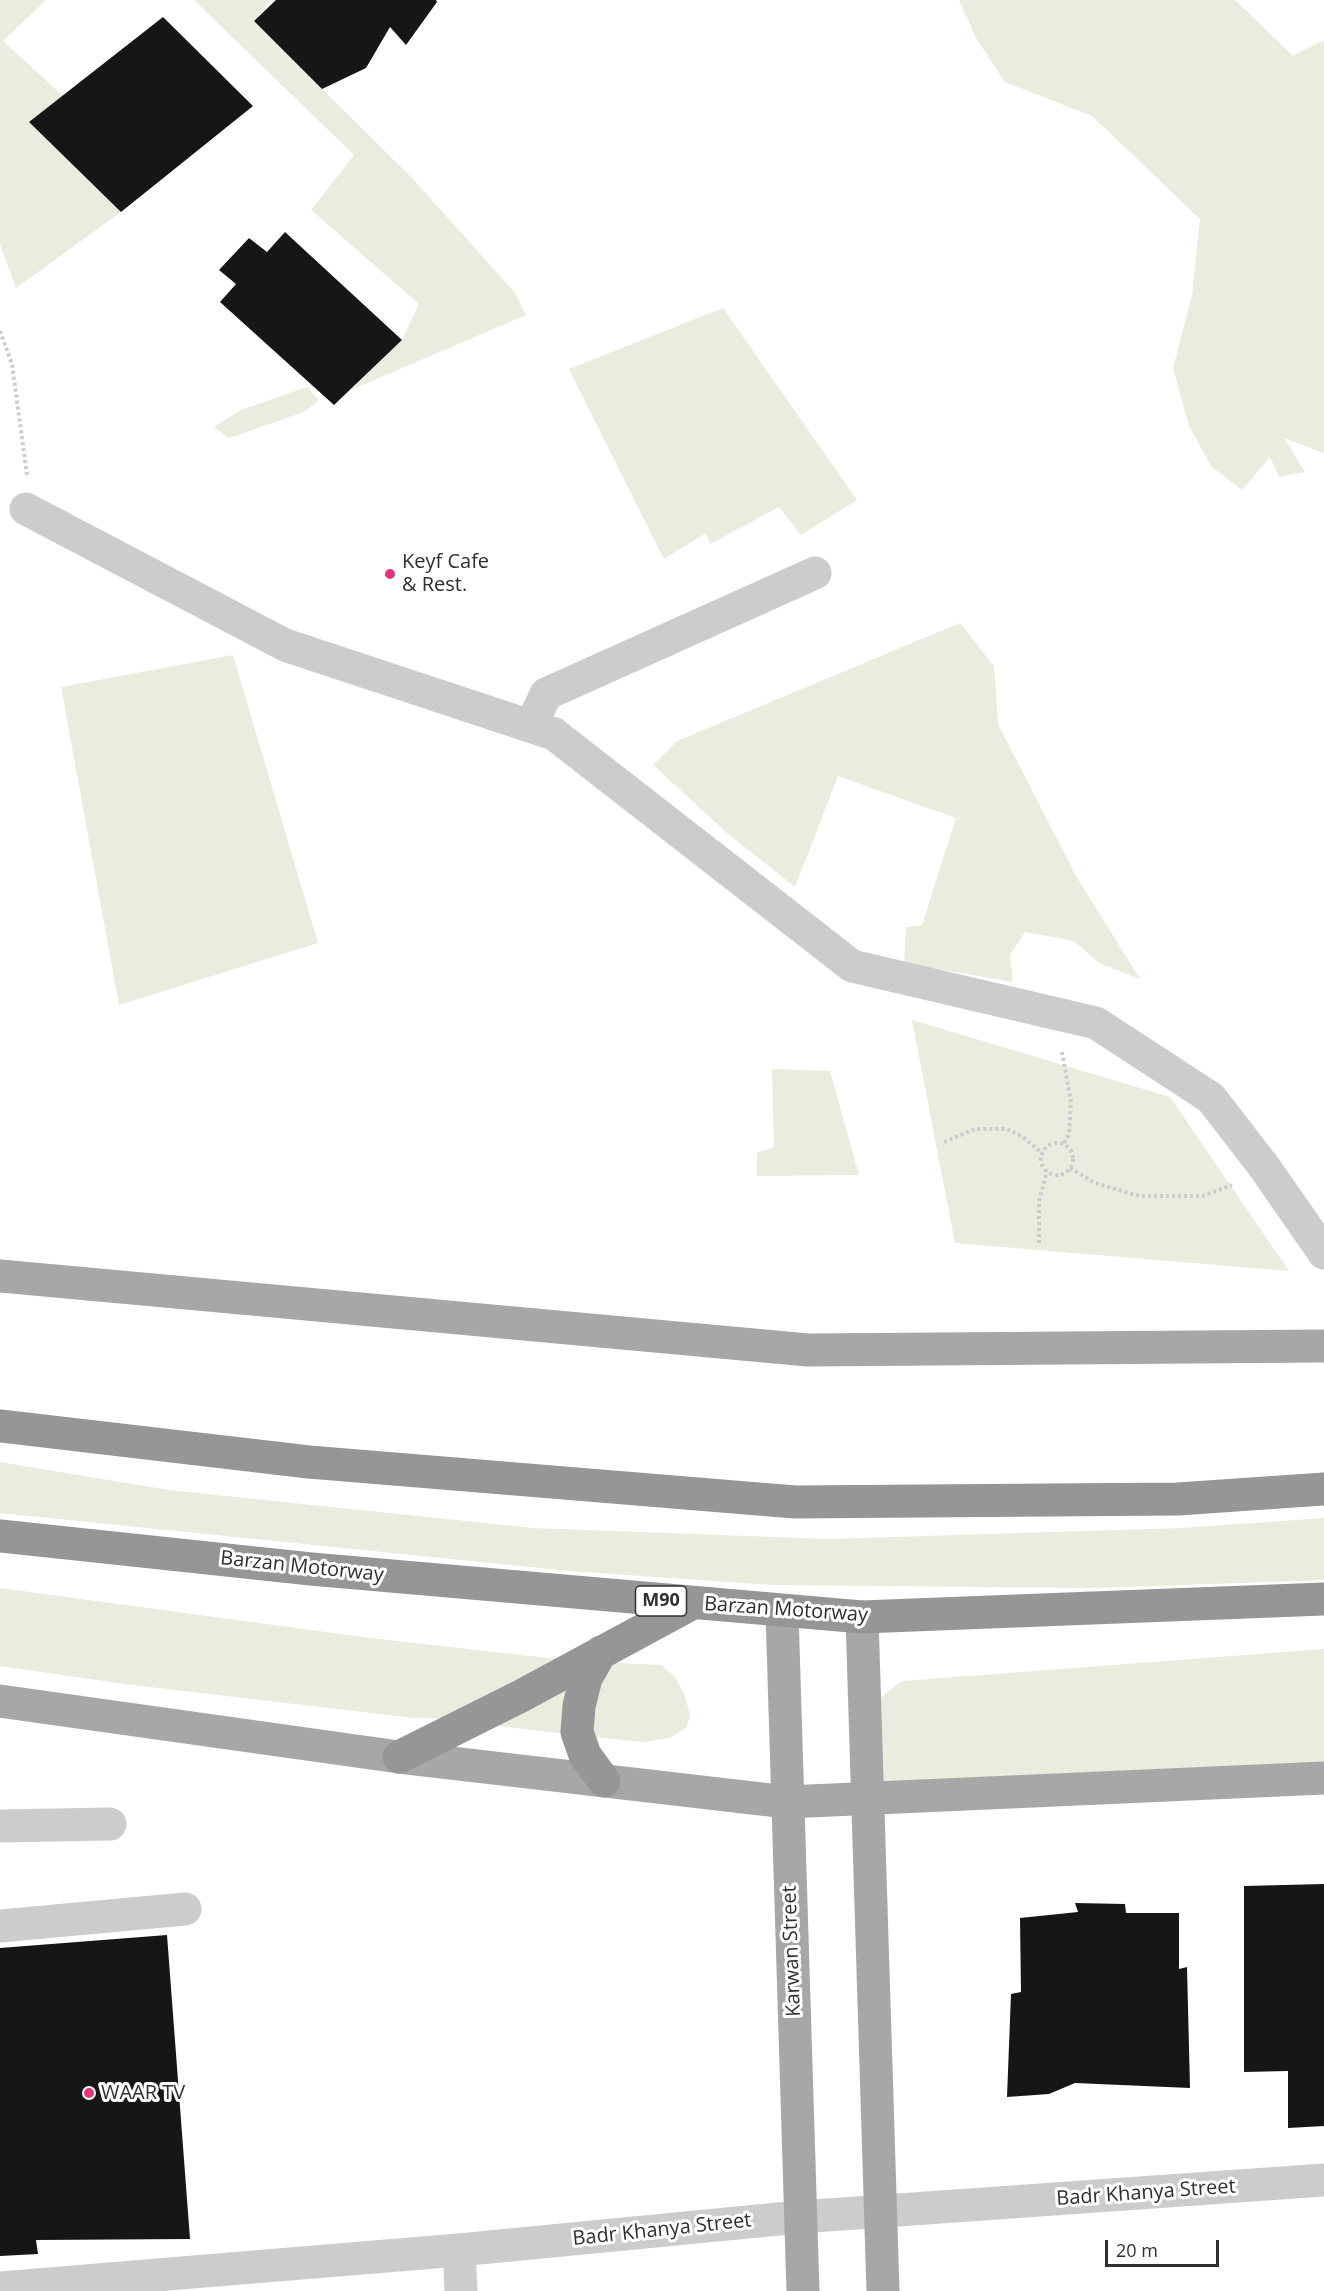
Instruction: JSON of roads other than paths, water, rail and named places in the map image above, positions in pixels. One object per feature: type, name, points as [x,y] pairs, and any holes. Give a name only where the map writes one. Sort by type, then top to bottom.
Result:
[{"type":"highway","points":[[0,1426],[309,1462],[795,1502],[1178,1499],[1324,1489]]},
{"type":"highway","name":"Barzan Motorway","points":[[0,1536],[311,1569],[782,1612],[862,1617],[1324,1599]]},
{"type":"highway","points":[[399,1757],[691,1604]]},
{"type":"highway","points":[[601,1652],[586,1678],[579,1706],[577,1732],[585,1755],[604,1781]]},
{"type":"main road","points":[[0,1276],[808,1350],[1324,1347]]},
{"type":"main road","name":"Karwan Street","points":[[782,1612],[803,2291]]},
{"type":"main road","points":[[862,1617],[883,2291]]},
{"type":"main road","points":[[0,1701],[399,1757],[787,1802],[1324,1778]]},
{"type":"street","points":[[26,509],[285,645],[554,734],[852,966],[1096,1023],[1211,1098],[1265,1168],[1324,1252]]},
{"type":"street","points":[[531,726],[546,694],[815,573]]},
{"type":"street","points":[[0,1827],[110,1824]]},
{"type":"street","points":[[0,1926],[184,1909]]},
{"type":"street","name":"Badr Khanya Street","points":[[0,2288],[459,2250],[799,2217],[1324,2180]]},
{"type":"street","points":[[459,2250],[461,2291]]},
{"type":"place","name":"Keyf Cafe & Rest.","points":[[390,574]]},
{"type":"place","name":"WAAR TV","points":[[89,2093]]}]
